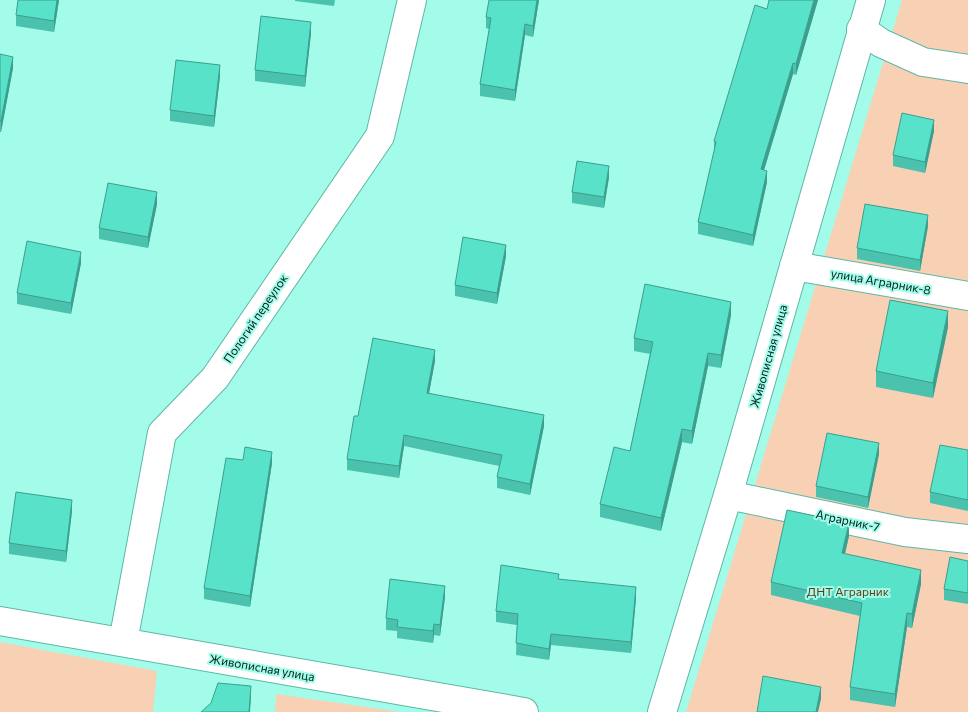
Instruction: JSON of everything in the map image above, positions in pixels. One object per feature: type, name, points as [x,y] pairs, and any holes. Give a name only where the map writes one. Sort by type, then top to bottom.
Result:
[{"type":"street","name":"Пологий переулок","points":[[123,642],[162,433],[214,378],[380,136],[412,0]]},
{"type":"street","name":"Живописная улица","points":[[662,712],[728,495],[861,29],[871,0]]},
{"type":"street","points":[[861,29],[881,43],[923,62],[968,69]]},
{"type":"street","name":"улица Аграрник-8","points":[[794,266],[968,296]]},
{"type":"street","name":"Аграрник-7","points":[[728,495],[905,532],[968,539]]},
{"type":"street","name":"Живописная улица","points":[[0,621],[524,712]]},
{"type":"green space","name":"ДНТ Аграрник","points":[[902,0],[968,0],[968,712],[686,712]]},
{"type":"green space","points":[[0,642],[157,671],[153,712],[0,712]]},
{"type":"green space","points":[[276,694],[401,712],[275,712]]},
{"type":"building","points":[[18,0],[57,0],[54,21],[16,15]]},
{"type":"building","points":[[489,0],[537,0],[533,26],[525,24],[515,90],[480,84],[491,18],[486,17]]},
{"type":"building","points":[[769,0],[814,0],[796,64],[793,63],[761,169],[767,171],[753,235],[698,222],[716,142],[714,141],[755,5],[767,9]]},
{"type":"building","points":[[261,16],[311,22],[305,76],[255,70]]},
{"type":"building","points":[[0,54],[13,57],[1,121],[0,121]]},
{"type":"building","points":[[176,60],[220,65],[214,116],[170,110]]},
{"type":"building","points":[[902,113],[934,120],[925,162],[893,155]]},
{"type":"building","points":[[577,161],[609,166],[604,197],[572,192]]},
{"type":"building","points":[[108,183],[157,192],[148,237],[99,228]]},
{"type":"building","points":[[865,204],[928,215],[920,260],[857,248]]},
{"type":"building","points":[[463,237],[506,245],[497,293],[455,285]]},
{"type":"building","points":[[27,241],[81,252],[71,303],[17,293]]},
{"type":"building","points":[[645,284],[731,302],[721,355],[708,353],[692,431],[682,429],[661,518],[600,504],[614,447],[630,451],[653,342],[634,338]]},
{"type":"building","points":[[890,300],[948,311],[933,383],[876,371]]},
{"type":"building","points":[[373,338],[435,350],[427,393],[544,415],[530,484],[497,477],[502,455],[404,435],[399,466],[347,459],[354,416],[358,416]]},
{"type":"building","points":[[827,433],[879,443],[868,497],[816,486]]},
{"type":"building","points":[[940,445],[968,450],[968,500],[930,492]]},
{"type":"building","points":[[245,447],[272,452],[250,596],[204,588],[226,458],[243,460]]},
{"type":"building","points":[[16,492],[72,500],[66,551],[9,543]]},
{"type":"building","points":[[787,510],[849,523],[842,553],[921,570],[912,614],[907,613],[895,694],[850,687],[862,603],[771,582]]},
{"type":"building","points":[[950,557],[968,561],[968,593],[944,589]]},
{"type":"building","points":[[501,565],[559,574],[558,579],[636,587],[631,642],[551,634],[549,649],[516,643],[518,614],[496,611]]},
{"type":"building","points":[[390,579],[445,586],[440,625],[434,624],[433,631],[397,627],[398,620],[386,618]]},
{"type":"building","points":[[763,676],[821,687],[816,712],[757,712]]},
{"type":"building","points":[[218,683],[251,686],[249,712],[201,712],[211,703]]}]
